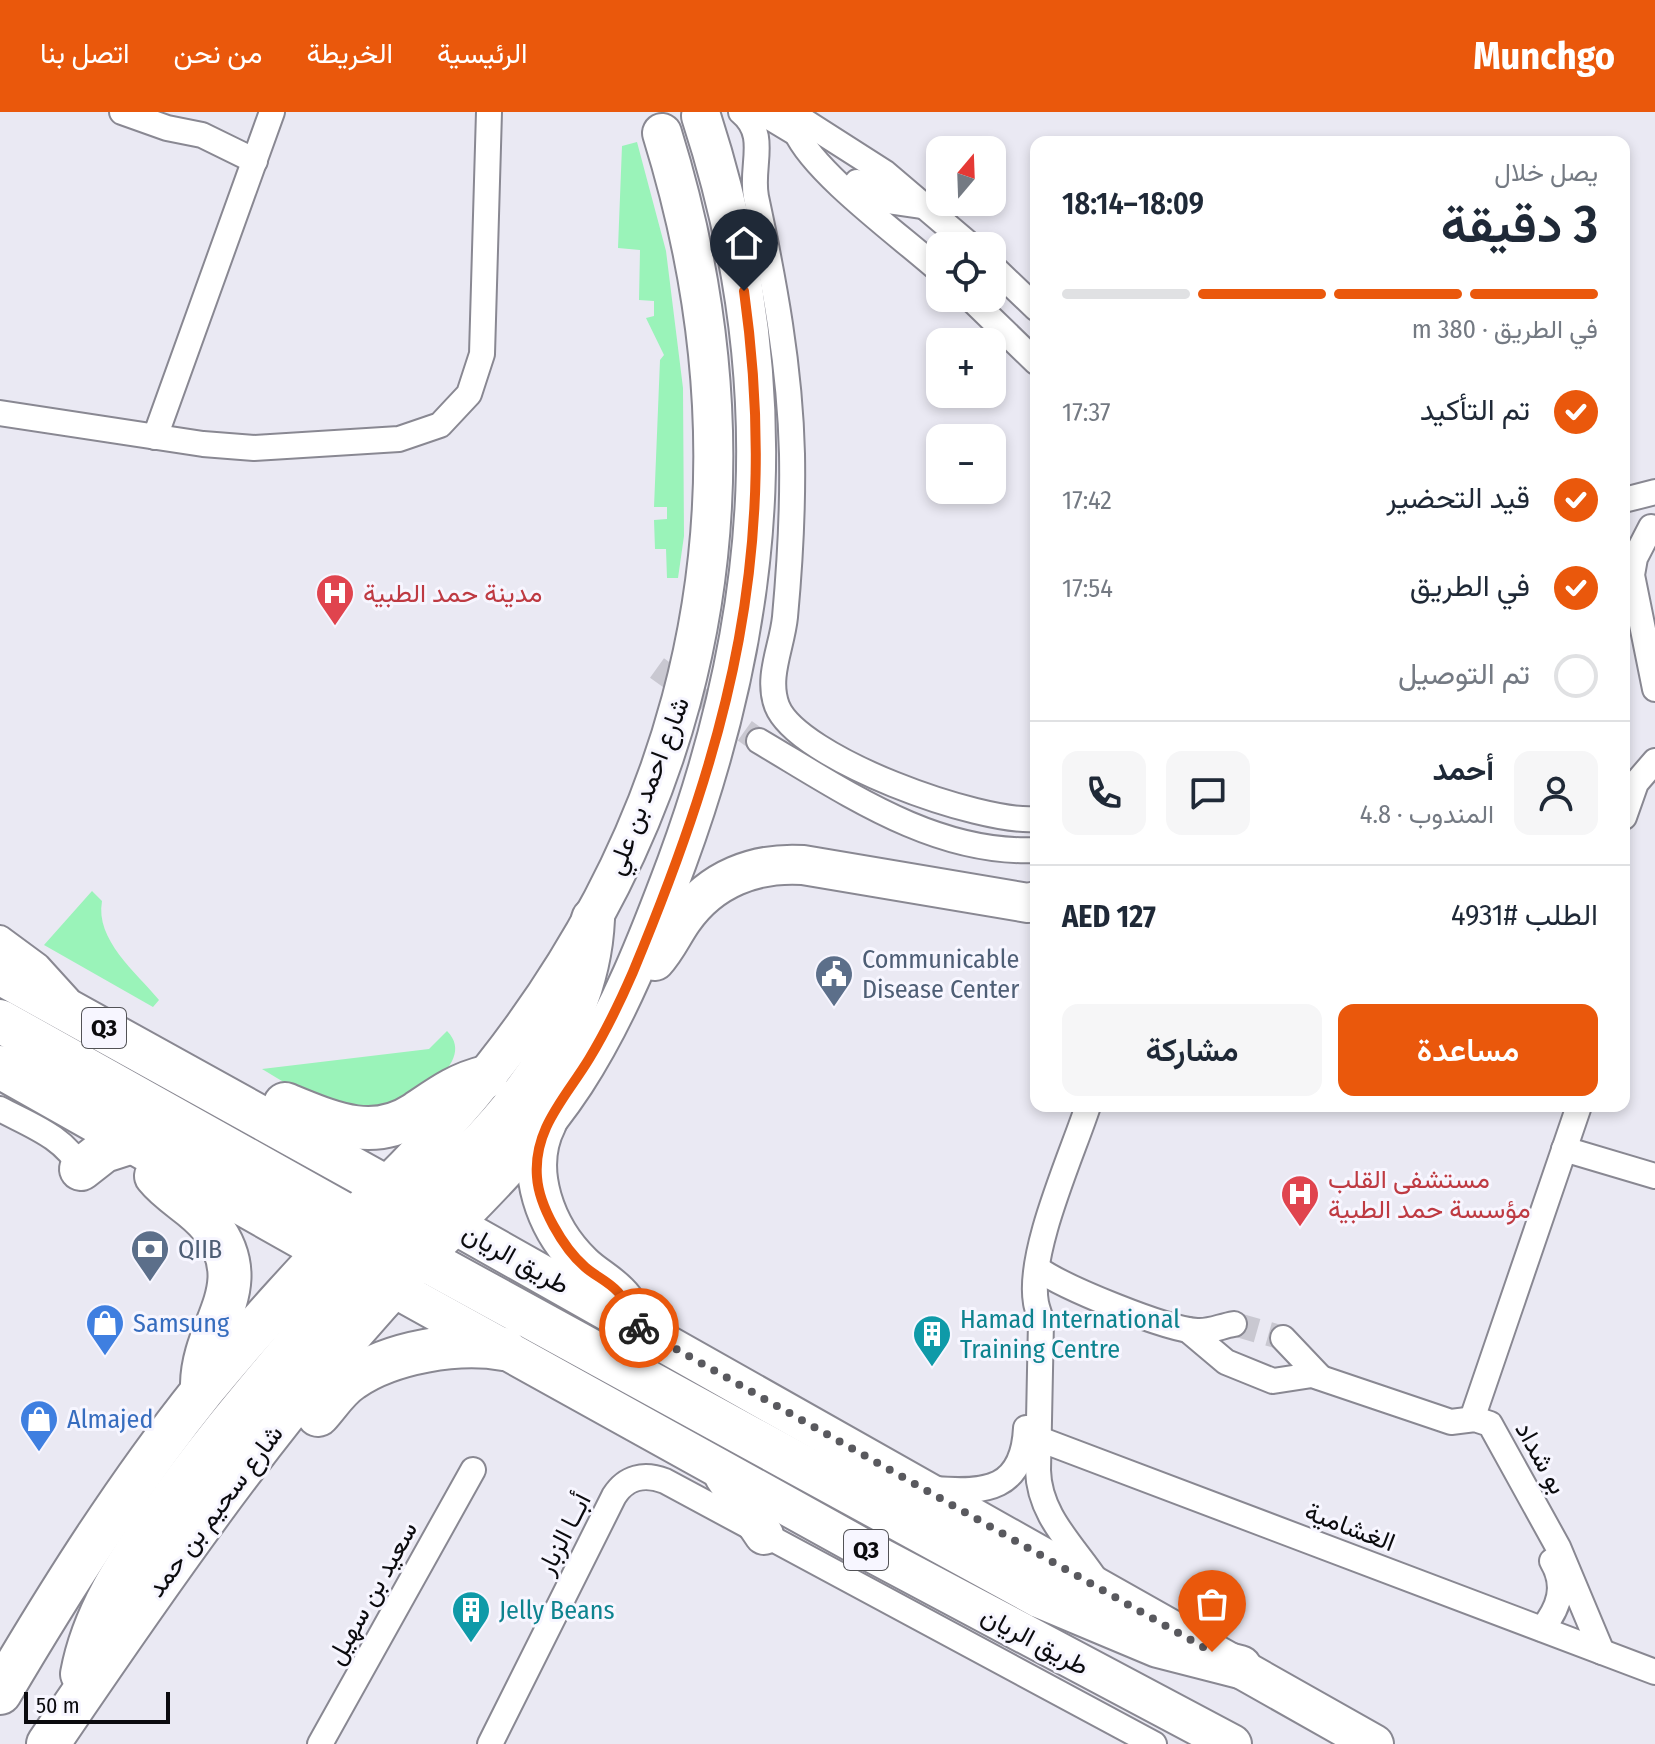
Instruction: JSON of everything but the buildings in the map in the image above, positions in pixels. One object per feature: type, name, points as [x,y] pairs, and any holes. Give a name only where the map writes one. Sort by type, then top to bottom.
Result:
[{"type":"highway","points":[[81,1695],[81,1679],[93,1630],[133,1555],[240,1408],[388,1238],[508,1113],[555,1046],[584,982],[593,919]]},
{"type":"highway","name":"طريق الريان","points":[[0,973],[206,1086],[388,1238]]},
{"type":"highway","points":[[0,1021],[1041,1597],[1158,1646],[1240,1667]]},
{"type":"highway","name":"طريق الريان","points":[[0,1067],[137,1144],[388,1238]]},
{"type":"highway","points":[[206,1086],[256,1094],[341,1126],[366,1129],[402,1121],[445,1091],[486,1077]]},
{"type":"highway","points":[[0,1091],[45,1092]]},
{"type":"highway","points":[[81,1169],[104,1151],[137,1144],[153,1171],[171,1192],[202,1216],[226,1254],[230,1289],[205,1358],[201,1392]]},
{"type":"highway","points":[[0,1693],[96,1536],[201,1392],[253,1329],[388,1238]]},
{"type":"highway","name":"شارع سحيم بن حمد","points":[[48,1744],[247,1467],[388,1238]]},
{"type":"highway","points":[[247,1467],[298,1437],[340,1388],[369,1370],[446,1348],[504,1349]]},
{"type":"main road","name":"شارع احمد بن علي","points":[[388,1238],[550,1117],[596,1047],[632,975],[688,832],[723,720],[743,630],[755,534],[757,430],[750,337],[726,201],[701,116]]},
{"type":"main road","name":"شارع احمد بن علي","points":[[388,1238],[486,1077],[541,1004],[593,919],[636,829],[673,732],[699,632],[712,533],[715,435],[708,343],[691,241],[662,133]]},
{"type":"main road","points":[[632,975],[656,960],[705,895],[734,876],[768,865],[803,865],[1030,903]]},
{"type":"main road","points":[[550,1117],[537,1154],[537,1181],[545,1206],[579,1261],[618,1292],[638,1327]]},
{"type":"main road","name":"طريق الريان","points":[[388,1238],[638,1327],[1374,1744]]},
{"type":"main road","name":"طريق الريان","points":[[388,1238],[504,1349],[720,1470],[1232,1744]]},
{"type":"main road","points":[[720,1470],[764,1535]]},
{"type":"street","points":[[122,112],[167,128],[198,146],[244,156]]},
{"type":"street","points":[[155,437],[244,156],[272,112]]},
{"type":"street","points":[[0,413],[155,437],[254,448],[372,443],[427,431],[451,416],[469,394],[482,354],[489,112]]},
{"type":"street","points":[[741,112],[752,124],[758,139],[753,179],[772,275],[789,401],[792,524],[784,625],[773,681],[775,702],[786,721],[804,735],[902,787],[980,814],[1030,818]]},
{"type":"street","points":[[761,112],[793,122],[874,195],[900,205],[928,207],[956,232]]},
{"type":"street","points":[[793,122],[806,150],[824,169],[926,259]]},
{"type":"street","points":[[1006,279],[1030,302]]},
{"type":"street","points":[[984,312],[1030,356]]},
{"type":"street","points":[[1630,498],[1655,492]]},
{"type":"street","points":[[1630,533],[1653,527]]},
{"type":"street","points":[[1653,527],[1635,558],[1632,575],[1655,689]]},
{"type":"street","points":[[759,741],[863,802],[914,825],[979,847],[1030,850]]},
{"type":"street","points":[[1630,800],[1636,783],[1655,761]]},
{"type":"street","name":"طريق الريان","points":[[0,938],[47,974],[75,1012]]},
{"type":"street","points":[[0,1109],[54,1137],[70,1151],[81,1169]]},
{"type":"street","points":[[1086,1112],[1049,1219],[1038,1269],[1039,1312],[1032,1436],[1043,1504],[1101,1588]]},
{"type":"street","points":[[1188,1330],[1226,1362],[1268,1379],[1284,1381],[1304,1375],[1320,1377],[1451,1422],[1477,1420],[1577,1112]]},
{"type":"street","points":[[1566,1143],[1602,1149],[1614,1161],[1655,1176]]},
{"type":"street","points":[[1038,1269],[1086,1294],[1188,1330],[1213,1330],[1234,1324]]},
{"type":"street","points":[[1039,1312],[1086,1294]]},
{"type":"street","points":[[1283,1338],[1320,1377]]},
{"type":"street","name":"بو شداد","points":[[1477,1420],[1482,1435],[1559,1577],[1558,1604],[1542,1629]]},
{"type":"street","name":"بو شداد","points":[[1477,1420],[1493,1428],[1558,1547],[1602,1652]]},
{"type":"street","points":[[927,1489],[977,1491],[995,1486],[1017,1467],[1032,1436]]},
{"type":"street","name":"الغشامية","points":[[1032,1436],[1655,1672]]},
{"type":"street","name":"سعيد بن سهيل","points":[[320,1744],[473,1470]]},
{"type":"street","name":"طريق الريان","points":[[628,1481],[642,1477],[657,1478],[1154,1744]]},
{"type":"street","name":"أبــا الزبار","points":[[490,1744],[614,1496],[628,1481]]},
{"type":"green space","points":[[637,142],[666,251],[683,388],[684,536],[678,578],[667,578],[666,549],[655,549],[654,520],[667,519],[667,507],[654,507],[660,360],[664,355],[646,318],[654,316],[654,301],[639,300],[640,250],[618,248],[622,146]]},
{"type":"green space","points":[[92,891],[102,901],[101,915],[111,942],[159,1000],[153,1007],[44,945]]},
{"type":"green space","points":[[447,1031],[455,1044],[453,1058],[445,1072],[414,1095],[380,1110],[366,1112],[339,1108],[262,1069],[429,1049]]},
{"type":"tunnel","points":[[657,668],[759,741]]},
{"type":"tunnel","points":[[1234,1324],[1283,1338]]},
{"type":"way so far","points":[[639,1328],[1212,1652]]},
{"type":"place","name":"مدينة حمد الطبية","points":[[335,627]]},
{"type":"place","name":"Communicable Disease Center","points":[[834,1008]]},
{"type":"place","name":"مستشفى القلب مؤسسة حمد الطبية","points":[[1300,1228]]},
{"type":"place","name":"QIIB","points":[[150,1283]]},
{"type":"place","name":"Samsung","points":[[105,1357]]},
{"type":"place","name":"Hamad International Training Centre","points":[[932,1368]]},
{"type":"place","name":"Almajed","points":[[39,1453]]},
{"type":"place","name":"Jelly Beans","points":[[471,1644]]},
{"type":"route","points":[[639,1328],[618,1292],[587,1269],[572,1252],[545,1206],[537,1181],[537,1154],[539,1141],[550,1117],[596,1047],[632,975],[688,832],[723,720],[743,630],[755,534],[755,384],[744,291]]}]
